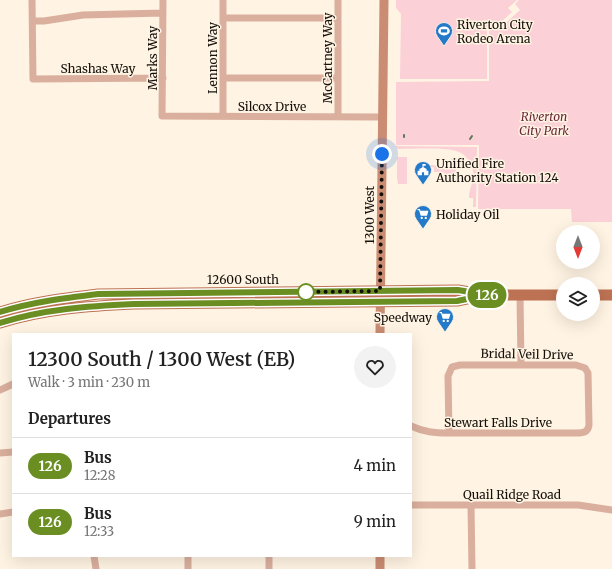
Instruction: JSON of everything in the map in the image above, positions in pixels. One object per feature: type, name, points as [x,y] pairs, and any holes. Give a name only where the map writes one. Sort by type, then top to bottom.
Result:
[{"type":"main road","name":"12600 South","points":[[0,323],[46,311],[86,306],[380,296],[458,290],[487,295],[556,295]]},
{"type":"main road","name":"12600 South","points":[[0,312],[29,304],[62,298],[98,294],[380,296]]},
{"type":"main road","points":[[600,295],[612,295]]},
{"type":"street","points":[[32,0],[32,21],[44,21],[83,14],[163,13]]},
{"type":"street","name":"Marks Way","points":[[162,116],[163,0]]},
{"type":"street","name":"Lennon Way","points":[[223,0],[223,116]]},
{"type":"street","name":"McCartney Way","points":[[338,0],[338,117]]},
{"type":"street","name":"1300 West","points":[[380,333],[384,0]]},
{"type":"street","points":[[223,18],[338,18]]},
{"type":"street","name":"Shashas Way","points":[[32,21],[33,79],[163,78]]},
{"type":"street","points":[[223,78],[338,78]]},
{"type":"street","name":"Silcox Drive","points":[[162,116],[382,117]]},
{"type":"street","points":[[520,295],[521,365]]},
{"type":"street","name":"Bridal Veil Drive","points":[[449,433],[448,376],[452,367],[460,365],[576,365],[585,368],[589,378],[589,423],[587,431]]},
{"type":"street","points":[[0,390],[12,384]]},
{"type":"street","name":"Stewart Falls Drive","points":[[412,426],[427,432],[449,433],[577,433],[587,431]]},
{"type":"street","points":[[0,453],[12,452]]},
{"type":"street","name":"Quail Ridge Road","points":[[412,505],[578,505],[612,510]]},
{"type":"street","points":[[471,505],[472,569]]},
{"type":"street","points":[[0,514],[12,512]]},
{"type":"street","points":[[94,557],[96,569]]},
{"type":"street","points":[[188,557],[188,569]]},
{"type":"street","points":[[269,557],[269,569]]},
{"type":"street","points":[[380,557],[380,569]]},
{"type":"green space","name":"Riverton City Rodeo Arena","points":[[396,0],[517,0],[508,8],[512,12],[497,26],[493,22],[487,27],[487,79],[400,79],[401,14],[396,8]]},
{"type":"green space","name":"Riverton City Park","points":[[519,0],[612,0],[612,222],[572,222],[571,209],[478,209],[479,145],[396,145],[396,82],[489,81],[489,28],[492,24],[498,30],[520,10],[515,4]]},
{"type":"green space","points":[[395,146],[477,147],[476,207],[473,207],[473,198],[469,198],[473,178],[472,168],[470,162],[464,155],[454,150],[447,149],[398,149]]},
{"type":"green space","points":[[397,157],[407,157],[407,184],[398,184]]},
{"type":"green space","points":[[451,159],[457,161],[455,177],[444,177],[444,172],[434,172],[434,167],[427,168],[427,171],[422,171],[428,165],[440,167],[442,164],[448,164],[448,161],[451,161]]},
{"type":"bus line","name":"126","points":[[0,312],[62,298],[98,294],[458,290],[487,295],[457,301],[134,304],[86,306],[46,311],[0,323]]},
{"type":"place","name":"Riverton City Rodeo Arena","points":[[444,46]]},
{"type":"place","name":"Unified Fire Authority Station 124","points":[[423,185]]},
{"type":"place","name":"Holiday Oil","points":[[423,229]]},
{"type":"place","name":"Speedway","points":[[445,332]]},
{"type":"route","points":[[306,292],[380,291],[382,154]]}]
